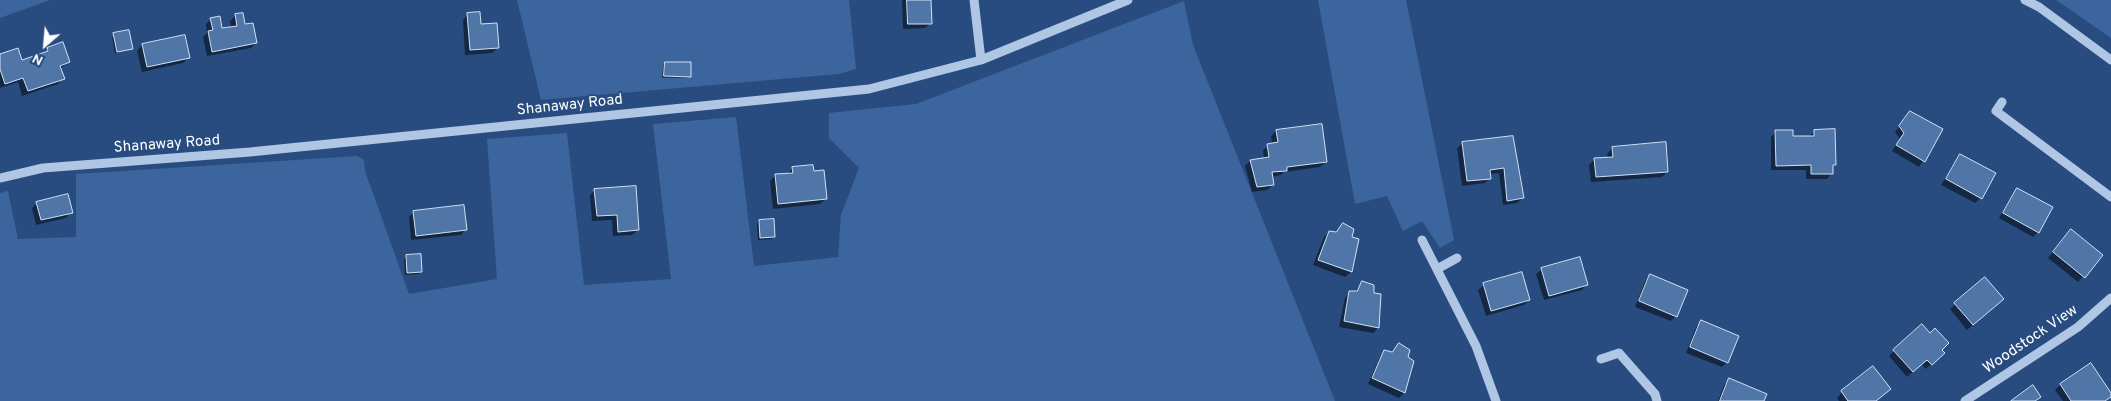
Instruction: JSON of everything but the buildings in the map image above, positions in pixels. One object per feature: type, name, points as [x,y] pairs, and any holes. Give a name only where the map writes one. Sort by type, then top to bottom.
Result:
[{"type":"street","points":[[974,0],[981,60]]},
{"type":"street","name":"Shanaway Road","points":[[0,178],[43,168],[250,152],[869,89],[981,60],[1128,0]]},
{"type":"street","points":[[2025,0],[2040,7],[2111,60]]},
{"type":"street","points":[[2002,102],[1996,112],[2111,197]]},
{"type":"street","points":[[1422,240],[1476,346],[1496,401]]},
{"type":"street","points":[[1437,269],[1457,258]]},
{"type":"street","name":"Woodstock View","points":[[1965,401],[2078,327],[2111,298]]},
{"type":"street","points":[[1601,359],[1619,353],[1655,394],[1657,401]]},
{"type":"shaded area","points":[[0,0],[50,0],[0,18]]},
{"type":"shaded area","points":[[517,0],[849,0],[856,69],[839,74],[541,100]]},
{"type":"shaded area","points":[[1318,0],[1406,0],[1454,240],[1440,248],[1422,221],[1403,231],[1387,196],[1355,204]]},
{"type":"shaded area","points":[[2056,0],[2111,0],[2111,38]]},
{"type":"shaded area","points":[[1184,1],[1193,45],[1335,401],[0,401],[0,193],[8,191],[18,239],[76,237],[76,174],[357,156],[364,160],[365,171],[409,294],[497,279],[487,139],[567,133],[584,285],[671,279],[653,124],[736,117],[754,266],[838,257],[841,215],[859,168],[829,138],[829,113],[916,104]]}]
